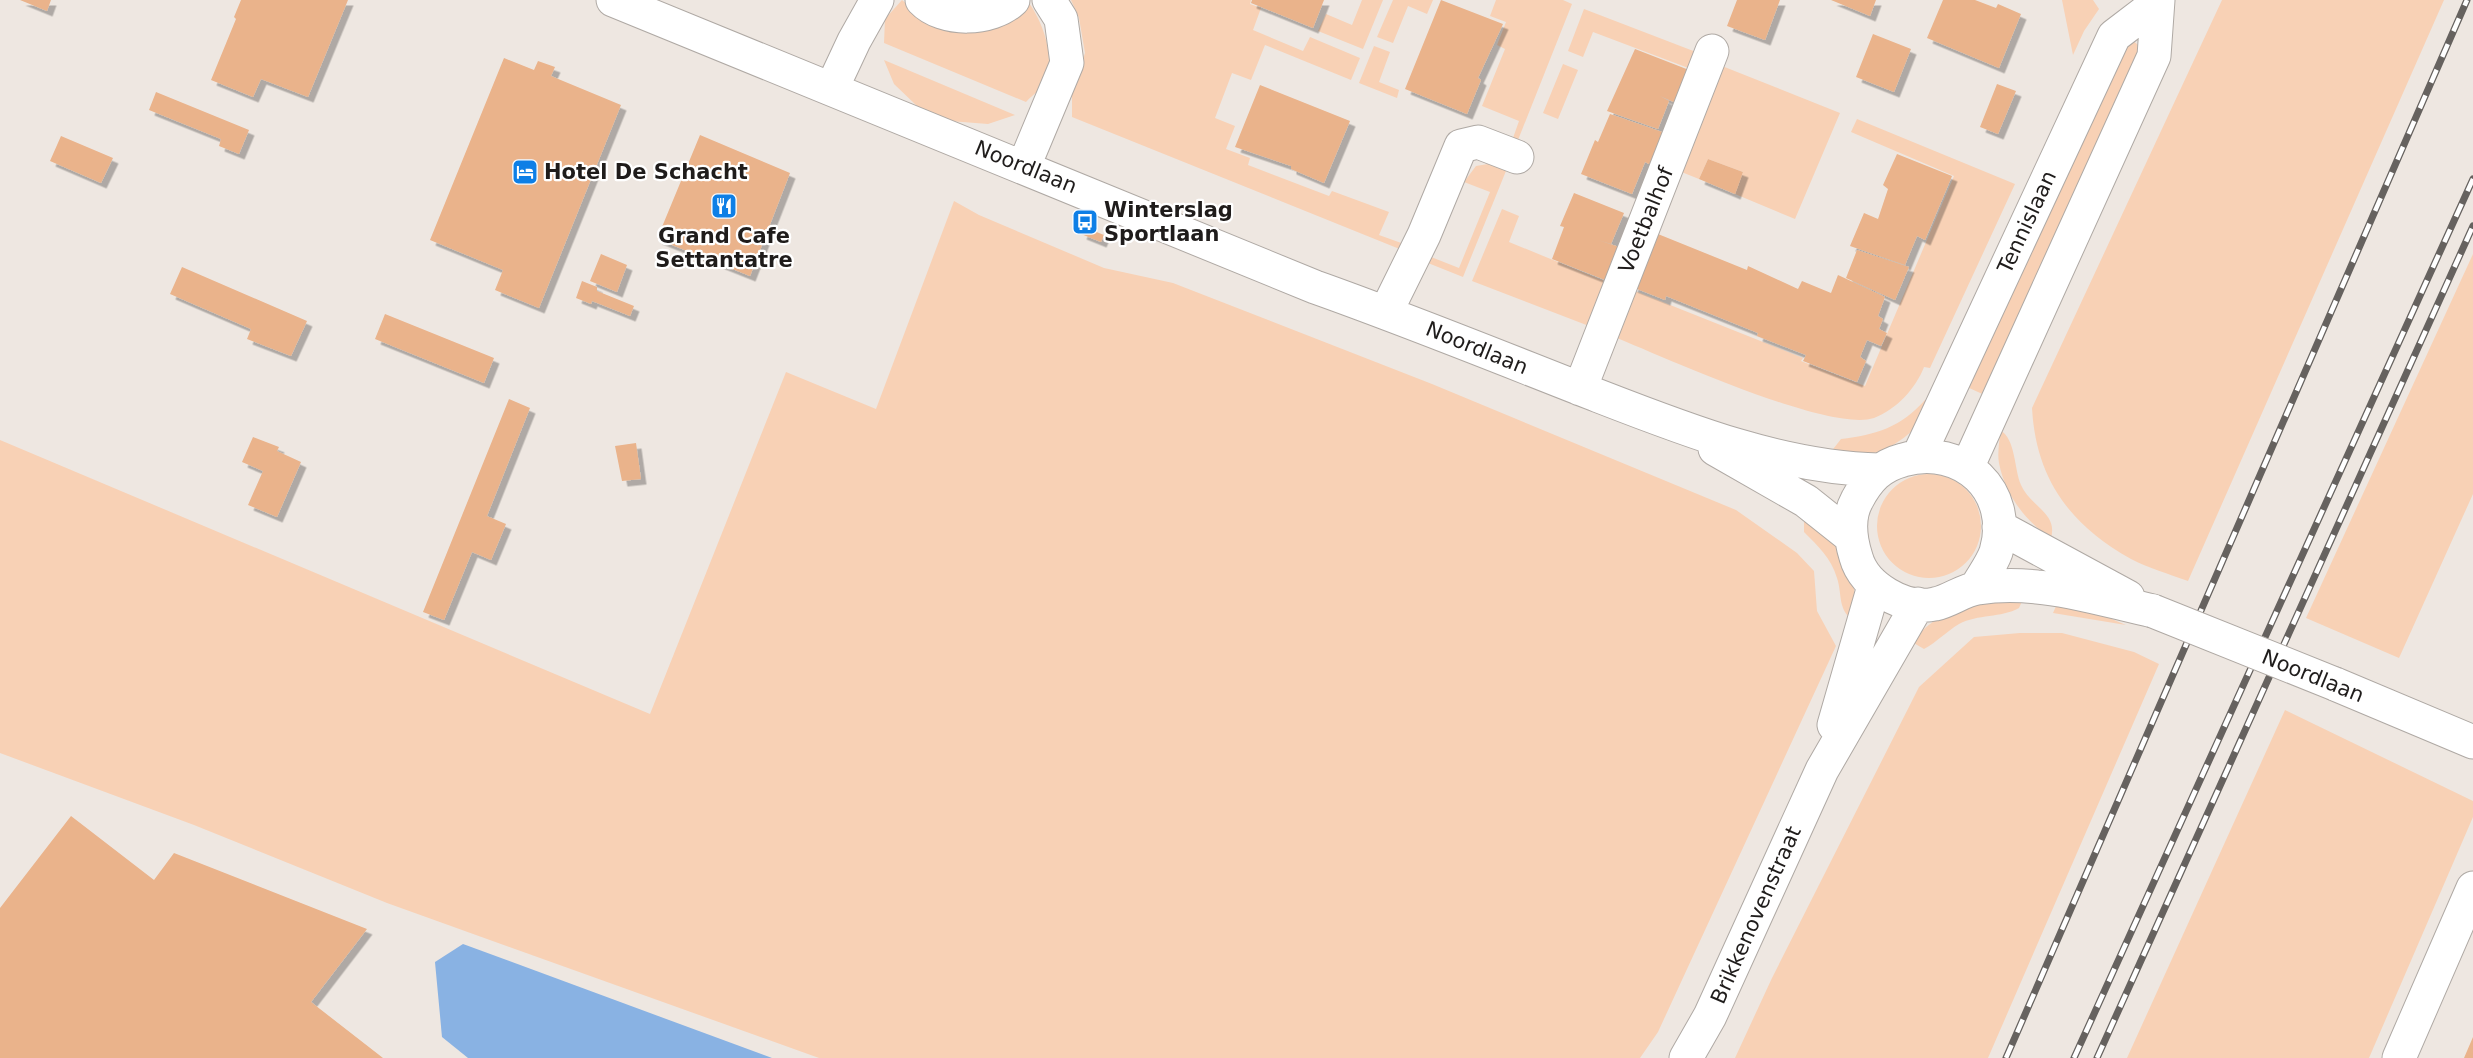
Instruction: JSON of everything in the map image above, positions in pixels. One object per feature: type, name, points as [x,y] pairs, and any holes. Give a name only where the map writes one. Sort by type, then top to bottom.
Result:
[{"type":"street","name":"Noordlaan","points":[[613,0],[1024,166],[1315,287],[1386,312],[1674,426],[1805,462],[1851,470],[1879,470]]},
{"type":"street","points":[[832,88],[854,40],[877,0]]},
{"type":"street","points":[[922,0],[928,6],[958,17],[993,11],[1013,0]]},
{"type":"street","points":[[1024,166],[1067,63],[1061,19],[1049,0]]},
{"type":"street","name":"Tennislaan","points":[[1918,455],[2114,36],[2157,2]]},
{"type":"street","name":"Tennislaan","points":[[1967,468],[2154,56],[2157,2]]},
{"type":"street","name":"Voetbalhof","points":[[1580,389],[1713,51]]},
{"type":"street","points":[[1386,312],[1424,235],[1461,146],[1478,142],[1517,157]]},
{"type":"street","name":"Noordlaan","points":[[1674,426],[1806,501],[1850,536]]},
{"type":"street","name":"Noordlaan","points":[[1976,588],[1996,553],[1999,527],[1997,502],[1982,480],[1967,468],[1945,458],[1918,455],[1891,463],[1866,482],[1853,508],[1850,536],[1858,564],[1874,586],[1900,601],[1935,604],[1976,588],[2037,586],[2152,611]]},
{"type":"street","name":"Noordlaan","points":[[1999,527],[2063,559],[2152,611],[2473,742]]},
{"type":"street","name":"Brikkenovenstraat","points":[[1822,770],[1874,586]]},
{"type":"street","name":"Brikkenovenstraat","points":[[1686,1058],[1710,1016],[1822,770],[1918,604]]},
{"type":"street","points":[[2399,1058],[2473,888]]},
{"type":"shaded area","points":[[902,0],[926,17],[966,31],[994,28],[1008,22],[1029,3],[1040,22],[1047,45],[1049,57],[1046,79],[1040,89],[1026,102],[884,43],[885,19]]},
{"type":"shaded area","points":[[1071,0],[1251,0],[1250,4],[1261,8],[1253,30],[1303,51],[1310,37],[1360,58],[1351,80],[1265,45],[1251,80],[1232,73],[1215,118],[1235,126],[1226,149],[1250,158],[1248,165],[1329,196],[1332,191],[1389,212],[1379,235],[1404,244],[1402,250],[1072,117],[1072,94],[1085,53],[1079,18]]},
{"type":"shaded area","points":[[1362,0],[1383,0],[1363,49],[1318,31],[1326,14],[1352,25]]},
{"type":"shaded area","points":[[1393,0],[1433,0],[1427,14],[1408,6],[1393,43],[1377,37]]},
{"type":"shaded area","points":[[1496,0],[1563,0],[1572,4],[1518,140],[1513,138],[1519,121],[1482,106],[1505,49],[1497,45],[1506,22],[1490,16]]},
{"type":"shaded area","points":[[2062,0],[2093,0],[2099,9],[2084,31],[2073,55]]},
{"type":"shaded area","points":[[2222,0],[2444,0],[2188,581],[2131,559],[2109,546],[2074,515],[2049,478],[2035,433],[2032,408]]},
{"type":"shaded area","points":[[1584,9],[1696,52],[1691,69],[1593,32],[1583,57],[1568,51]]},
{"type":"shaded area","points":[[2132,40],[2143,49],[1989,397],[1967,387],[2118,50]]},
{"type":"shaded area","points":[[1374,46],[1390,52],[1379,82],[1399,90],[1397,98],[1359,83]]},
{"type":"shaded area","points":[[884,60],[1015,115],[988,124],[950,121],[917,106],[894,84]]},
{"type":"shaded area","points":[[1563,64],[1578,70],[1558,119],[1543,113]]},
{"type":"shaded area","points":[[1722,66],[1840,113],[1795,219],[1735,194],[1743,172],[1708,159],[1699,179],[1679,171]]},
{"type":"shaded area","points":[[1857,119],[2015,184],[1930,368],[1924,367],[1910,390],[1897,404],[1874,418],[1852,420],[1821,414],[1745,390],[1612,336],[1630,289],[1803,358],[1801,361],[1865,386],[1954,176],[1851,132]]},
{"type":"shaded area","points":[[1494,163],[1508,166],[1463,277],[1418,259],[1421,253],[1459,268],[1490,192],[1464,182],[1476,166]]},
{"type":"shaded area","points":[[954,201],[979,215],[1104,268],[1173,283],[1432,384],[1736,510],[1797,553],[1814,571],[1817,611],[1836,646],[1658,1032],[1640,1058],[819,1058],[387,903],[194,825],[0,753],[0,440],[650,714],[786,372],[876,409]]},
{"type":"shaded area","points":[[1502,209],[1519,216],[1509,242],[1607,282],[1589,326],[1472,281]]},
{"type":"shaded area","points":[[2473,254],[2473,494],[2399,658],[2306,618]]},
{"type":"shaded area","points":[[1925,400],[1932,402],[1921,421],[1895,444],[1863,455],[1830,453],[1841,439],[1866,435],[1887,428],[1907,417]]},
{"type":"shaded area","points":[[2000,430],[2012,447],[2025,493],[2051,522],[2051,538],[2025,515],[2011,496],[1998,459]]},
{"type":"shaded area","points":[[1929,474],[1949,478],[1966,489],[1977,506],[1981,526],[1977,546],[1966,563],[1949,574],[1929,578],[1909,574],[1892,563],[1881,546],[1877,526],[1881,506],[1892,489],[1909,478]]},
{"type":"shaded area","points":[[1804,521],[1837,541],[1853,580],[1855,598],[1850,618],[1842,604],[1839,584],[1831,564],[1804,532]]},
{"type":"shaded area","points":[[1990,597],[2024,597],[2019,608],[1959,624],[1924,649],[1912,642],[1934,621],[1971,602]]},
{"type":"shaded area","points":[[2057,604],[2107,617],[2126,625],[2053,613]]},
{"type":"shaded area","points":[[2020,633],[2062,633],[2134,652],[2159,664],[1988,1058],[1735,1058],[1772,978],[1919,687],[1974,637]]},
{"type":"shaded area","points":[[2285,710],[2473,801],[2473,817],[2369,1058],[2127,1058]]},
{"type":"water","points":[[463,944],[772,1058],[468,1058],[442,1037],[435,962]]},
{"type":"building","points":[[20,0],[51,0],[47,11]]},
{"type":"building","points":[[241,0],[348,0],[308,97],[261,79],[253,97],[211,80],[236,19],[234,17]]},
{"type":"building","points":[[1252,0],[1324,0],[1313,28],[1251,3]]},
{"type":"building","points":[[1441,0],[1503,24],[1478,78],[1481,80],[1467,114],[1405,89]]},
{"type":"building","points":[[1737,0],[1780,0],[1765,40],[1727,26]]},
{"type":"building","points":[[1831,0],[1876,0],[1870,16]]},
{"type":"building","points":[[1943,0],[1975,0],[1996,8],[1998,4],[2021,14],[1999,68],[1927,38]]},
{"type":"building","points":[[1873,34],[1911,49],[1894,92],[1856,77]]},
{"type":"building","points":[[1635,49],[1689,70],[1676,103],[1660,96],[1669,101],[1658,129],[1607,111]]},
{"type":"building","name":"Hotel De Schacht","points":[[504,58],[534,70],[538,61],[555,67],[551,76],[621,105],[539,308],[495,290],[503,270],[430,240]]},
{"type":"building","points":[[1997,84],[2016,91],[1998,134],[1980,127]]},
{"type":"building","points":[[1260,85],[1350,121],[1324,183],[1291,169],[1291,166],[1235,147]]},
{"type":"building","points":[[156,92],[249,130],[239,154],[219,146],[221,139],[149,110]]},
{"type":"building","points":[[1610,114],[1665,133],[1651,165],[1645,162],[1632,194],[1581,174],[1595,140],[1598,142]]},
{"type":"building","name":"Grand Cafe Settantatre","points":[[700,135],[790,173],[750,276],[657,239]]},
{"type":"building","points":[[61,136],[113,158],[101,183],[50,161]]},
{"type":"building","points":[[1897,154],[1952,176],[1925,240],[1917,236],[1905,265],[1850,246],[1864,213],[1878,219],[1888,189],[1883,185]]},
{"type":"building","points":[[1708,159],[1743,172],[1735,194],[1699,179]]},
{"type":"building","points":[[1574,193],[1624,213],[1611,244],[1598,240],[1619,247],[1605,280],[1552,259],[1564,227],[1560,226]]},
{"type":"building","points":[[1084,227],[1104,235],[1101,242],[1081,234]]},
{"type":"building","points":[[1653,232],[1747,270],[1748,266],[1798,289],[1802,281],[1831,293],[1838,275],[1885,297],[1878,316],[1883,319],[1879,329],[1887,333],[1881,346],[1867,340],[1860,357],[1866,361],[1857,382],[1803,361],[1806,355],[1757,336],[1758,333],[1666,296],[1665,300],[1632,287]]},
{"type":"building","points":[[1857,250],[1909,267],[1895,300],[1846,278]]},
{"type":"building","points":[[601,254],[627,265],[617,292],[590,281]]},
{"type":"building","points":[[182,267],[307,321],[291,356],[247,339],[251,329],[170,294]]},
{"type":"building","points":[[582,281],[597,287],[597,291],[634,306],[630,316],[592,301],[591,304],[576,298]]},
{"type":"building","points":[[385,314],[494,358],[484,383],[375,339]]},
{"type":"building","points":[[509,399],[530,408],[487,516],[506,524],[491,560],[472,552],[444,620],[423,612]]},
{"type":"building","points":[[253,437],[279,447],[277,451],[301,462],[277,517],[248,505],[263,471],[242,462]]},
{"type":"building","points":[[636,443],[641,479],[622,481],[615,446]]},
{"type":"building","points":[[71,816],[154,880],[174,853],[367,929],[311,1002],[383,1058],[0,1058],[0,908]]},
{"type":"building","points":[[2473,1037],[2473,1058],[2464,1058]]},
{"type":"railway","points":[[2006,1058],[2467,0]]},
{"type":"railway","points":[[2074,1058],[2473,179]]},
{"type":"railway","points":[[2097,1058],[2473,226]]},
{"type":"place","name":"Hotel De Schacht","points":[[525,172]]},
{"type":"place","name":"Grand Cafe Settantatre","points":[[724,206]]},
{"type":"place","name":"Winterslag Sportlaan","points":[[1085,222]]}]
